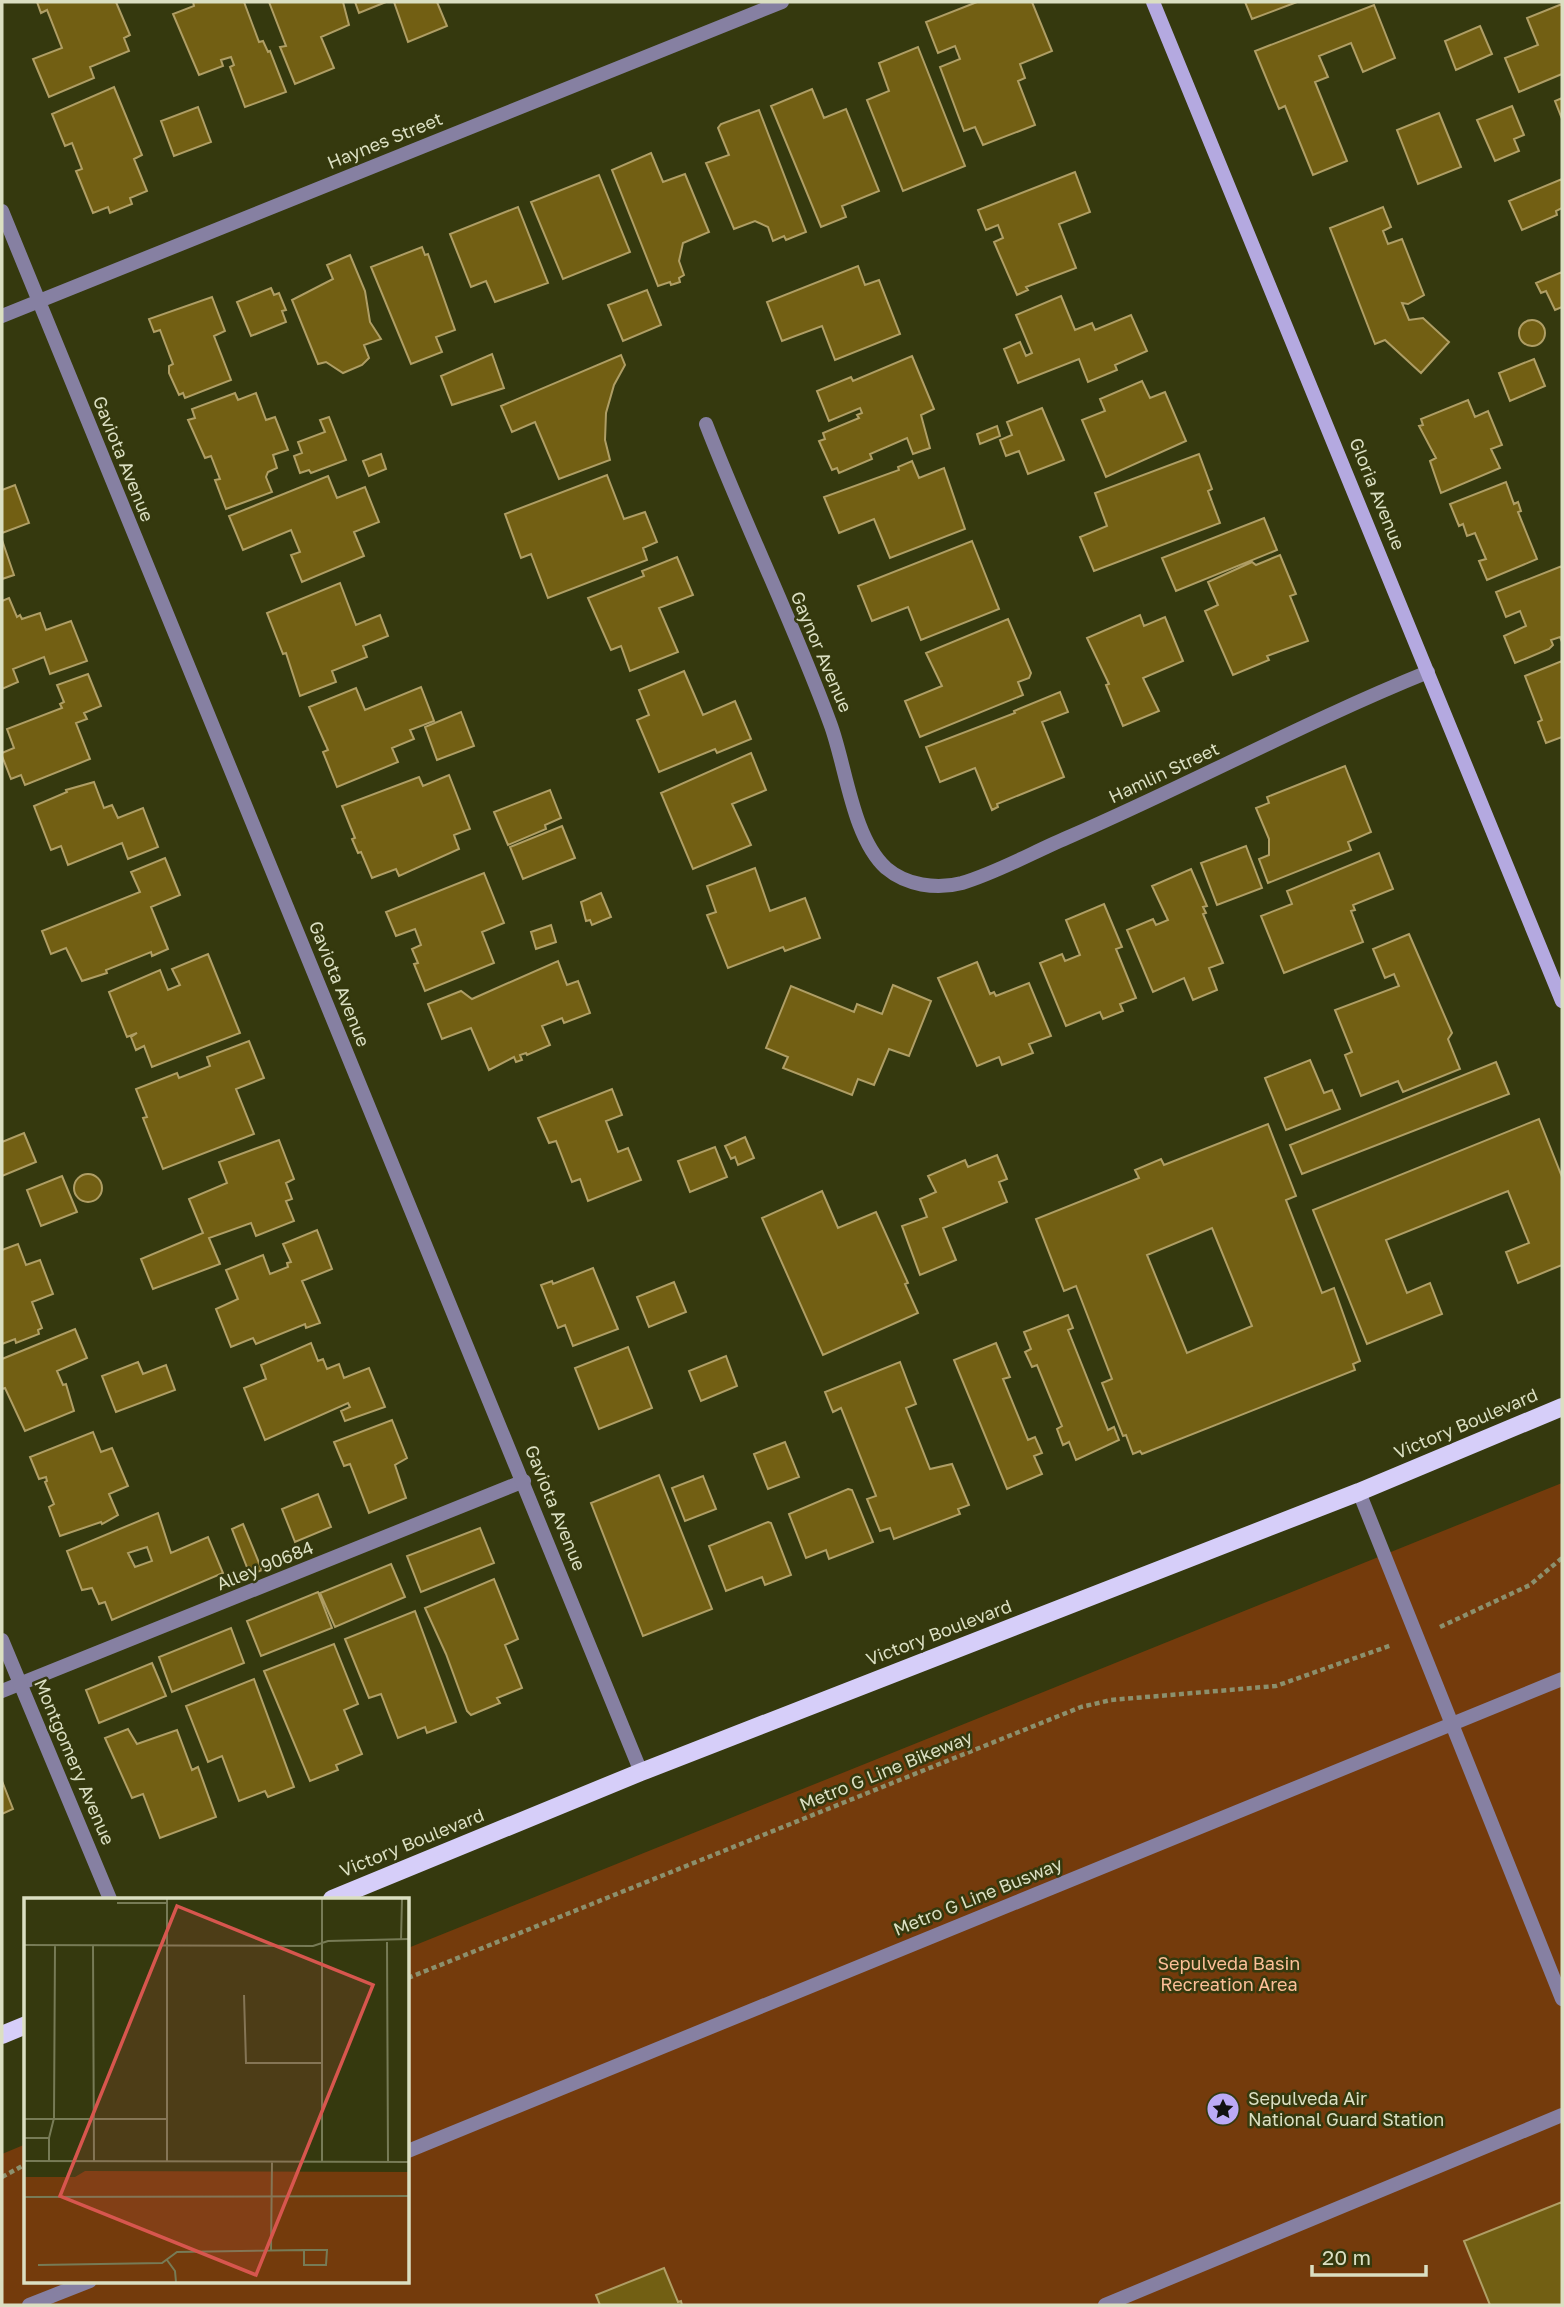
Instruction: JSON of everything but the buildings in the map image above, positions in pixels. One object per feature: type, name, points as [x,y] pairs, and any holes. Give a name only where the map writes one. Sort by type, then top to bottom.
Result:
[{"type":"main road","name":"Victory Boulevard","points":[[334,1898],[641,1772],[1359,1492],[1562,1407]]},
{"type":"main road","points":[[2,2035],[24,2026]]},
{"type":"street","name":"Haynes Street","points":[[2,316],[782,2]]},
{"type":"street","name":"Gloria Avenue","points":[[1153,2],[1562,1001]]},
{"type":"street","name":"Gaviota Avenue","points":[[2,211],[641,1772]]},
{"type":"street","name":"Gaynor Avenue","points":[[706,424],[830,723],[858,819],[870,850],[886,868],[911,884]]},
{"type":"street","name":"Hamlin Street","points":[[911,884],[960,883],[991,871],[1137,808],[1364,698],[1429,672]]},
{"type":"street","name":"Alley 90684","points":[[2,1691],[524,1481]]},
{"type":"street","points":[[1359,1492],[1562,1999]]},
{"type":"street","name":"Montgomery Avenue","points":[[2,1640],[110,1898]]},
{"type":"street","name":"Metro G Line Busway","points":[[410,2150],[1562,1679]]},
{"type":"street","points":[[1105,2305],[1562,2115]]},
{"type":"street","points":[[29,2305],[87,2282]]},
{"type":"path","points":[[1443,1625],[1530,1585],[1562,1558]]},
{"type":"path","name":"Metro G Line Bikeway","points":[[410,1977],[1081,1707],[1111,1700],[1276,1686],[1389,1646]]},
{"type":"path","points":[[2,2176],[24,2165]]},
{"type":"green space","name":"Sepulveda Basin Recreation Area","points":[[1562,1483],[1562,2305],[2,2305],[2,2154],[24,2145],[24,2282],[410,2282],[410,1947]]},
{"type":"place","name":"Sepulveda Air National Guard Station","points":[[1223,2109]]}]
